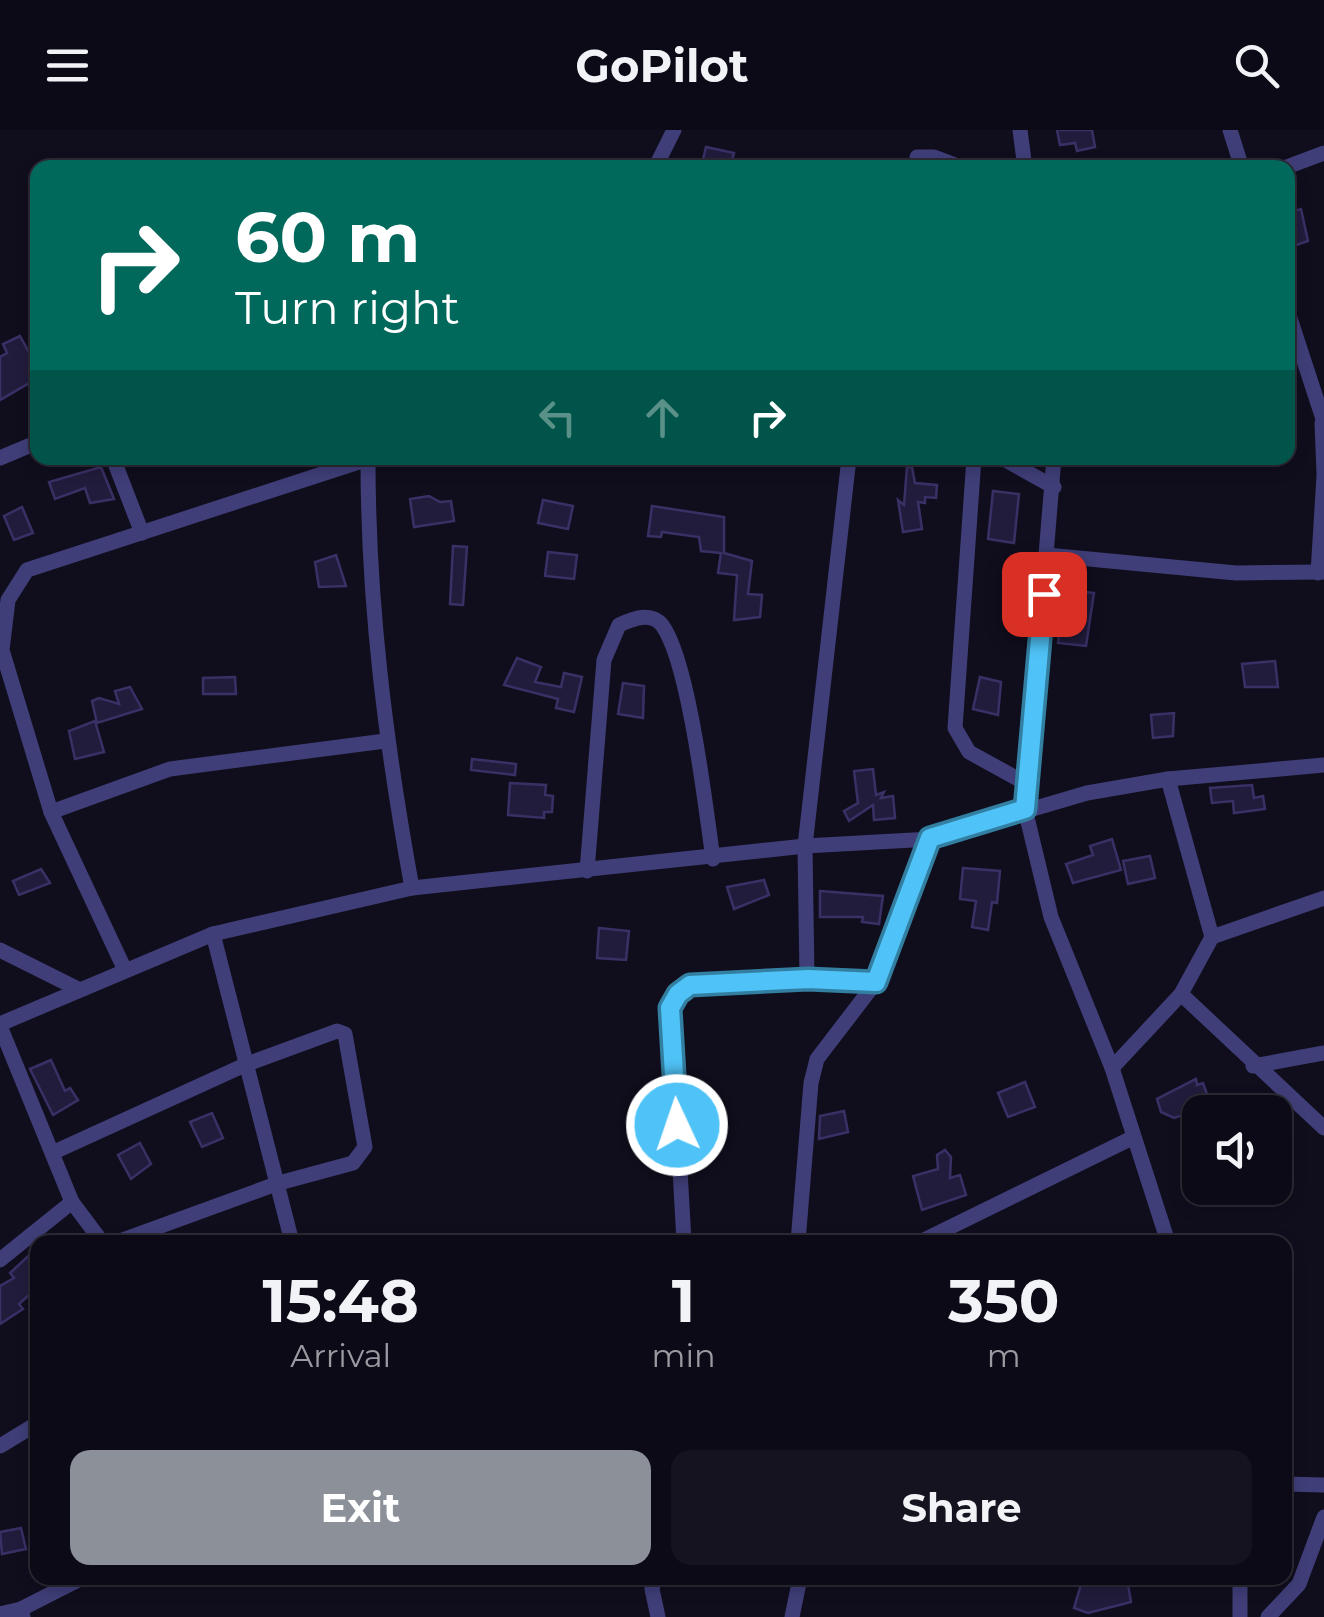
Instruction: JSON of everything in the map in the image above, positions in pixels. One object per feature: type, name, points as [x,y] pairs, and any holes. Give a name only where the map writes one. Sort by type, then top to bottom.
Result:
[{"type":"street","points":[[659,160],[674,130]]},
{"type":"street","points":[[1020,130],[1024,160]]},
{"type":"street","points":[[1230,130],[1239,160]]},
{"type":"street","points":[[1295,164],[1324,153]]},
{"type":"street","points":[[916,157],[942,160]]},
{"type":"street","points":[[1048,556],[1236,573],[1321,573],[1323,422],[1295,334]]},
{"type":"street","points":[[0,458],[30,445]]},
{"type":"street","points":[[116,465],[142,533]]},
{"type":"street","points":[[124,968],[51,812],[1,648],[8,600],[27,570],[351,465]]},
{"type":"street","points":[[369,465],[372,616],[385,742],[412,888]]},
{"type":"street","points":[[808,979],[805,846],[848,465]]},
{"type":"street","points":[[973,465],[954,728],[969,752],[1026,784]]},
{"type":"street","points":[[1015,465],[1054,486]]},
{"type":"street","points":[[1054,465],[1025,809],[1065,960],[1112,1068],[1166,1235]]},
{"type":"street","points":[[587,871],[604,660],[619,625],[636,618],[651,617],[662,625],[676,664],[700,761],[713,859]]},
{"type":"street","points":[[51,812],[170,769],[385,742]]},
{"type":"street","points":[[97,1235],[72,1202],[0,1025],[124,968],[214,934],[412,888],[713,859],[805,846],[930,838],[1025,809],[1168,779],[1324,764]]},
{"type":"street","points":[[1168,779],[1212,937]]},
{"type":"street","points":[[799,1235],[810,1083],[817,1059],[876,982],[930,838]]},
{"type":"street","points":[[1112,1068],[1181,994],[1212,937],[1324,898]]},
{"type":"street","points":[[214,934],[290,1235]]},
{"type":"street","points":[[0,950],[78,989]]},
{"type":"street","points":[[684,1235],[670,1008],[678,994],[690,985],[808,979],[876,982]]},
{"type":"street","points":[[1181,994],[1253,1066],[1324,1128]]},
{"type":"street","points":[[52,1153],[247,1064],[336,1031],[344,1034],[365,1148],[353,1163],[279,1182],[137,1235]]},
{"type":"street","points":[[1253,1066],[1324,1052]]},
{"type":"street","points":[[934,1235],[1132,1138]]},
{"type":"street","points":[[31,1235],[72,1202]]},
{"type":"street","points":[[0,1260],[30,1236]]},
{"type":"street","points":[[0,1446],[30,1428]]},
{"type":"street","points":[[1292,1484],[1324,1485]]},
{"type":"street","points":[[1268,1617],[1300,1584],[1324,1517]]},
{"type":"street","points":[[0,1614],[22,1613],[70,1585]]},
{"type":"street","points":[[653,1585],[658,1617]]},
{"type":"street","points":[[792,1617],[799,1585]]},
{"type":"street","points":[[1240,1585],[1240,1617]]},
{"type":"building","points":[[1057,130],[1092,130],[1095,147],[1077,151],[1075,143],[1060,145]]},
{"type":"building","points":[[706,147],[734,153],[732,160],[703,160]]},
{"type":"building","points":[[1301,209],[1308,241],[1295,246],[1295,211]]},
{"type":"building","points":[[20,336],[30,354],[30,383],[0,400],[0,357],[7,353],[3,344]]},
{"type":"building","points":[[101,467],[114,499],[90,503],[85,488],[55,499],[49,482]]},
{"type":"building","points":[[907,467],[912,467],[915,483],[937,485],[936,498],[925,497],[925,503],[918,502],[922,529],[903,532],[898,500],[904,505]]},
{"type":"building","points":[[993,491],[1019,494],[1014,543],[988,539]]},
{"type":"building","points":[[429,496],[440,502],[451,501],[454,521],[414,527],[410,499]]},
{"type":"building","points":[[543,500],[573,506],[568,529],[538,523]]},
{"type":"building","points":[[652,506],[724,517],[724,553],[752,561],[748,594],[762,595],[760,617],[734,620],[737,575],[718,573],[721,553],[701,551],[699,537],[662,532],[661,537],[648,536]]},
{"type":"building","points":[[22,507],[33,533],[14,540],[4,516]]},
{"type":"building","points":[[453,546],[467,547],[463,605],[450,604]]},
{"type":"building","points":[[548,552],[577,555],[574,579],[545,576]]},
{"type":"building","points":[[336,555],[346,586],[319,587],[315,562]]},
{"type":"building","points":[[1070,590],[1094,593],[1086,646],[1058,643],[1063,597],[1068,598]]},
{"type":"building","points":[[517,658],[541,667],[535,682],[561,687],[564,673],[582,677],[574,712],[556,708],[558,699],[504,685]]},
{"type":"building","points":[[1275,661],[1278,687],[1245,687],[1242,664]]},
{"type":"building","points":[[235,677],[236,694],[203,694],[203,678]]},
{"type":"building","points":[[980,677],[1001,682],[998,715],[973,709]]},
{"type":"building","points":[[623,683],[644,686],[643,718],[618,714]]},
{"type":"building","points":[[130,687],[142,709],[97,723],[92,701],[99,698],[119,704],[115,691]]},
{"type":"building","points":[[1174,713],[1173,736],[1153,738],[1151,715]]},
{"type":"building","points":[[95,721],[104,752],[75,759],[69,731]]},
{"type":"building","points":[[472,759],[516,764],[515,775],[471,770]]},
{"type":"building","points":[[873,769],[876,795],[884,792],[881,798],[893,796],[895,818],[874,820],[873,805],[849,821],[844,811],[858,803],[854,771]]},
{"type":"building","points":[[510,783],[546,785],[545,795],[553,796],[552,812],[544,812],[544,818],[508,815]]},
{"type":"building","points":[[1252,785],[1254,798],[1263,796],[1265,809],[1234,813],[1233,801],[1212,803],[1210,788]]},
{"type":"building","points":[[1112,839],[1121,870],[1073,883],[1066,864],[1093,855],[1090,846]]},
{"type":"building","points":[[1150,856],[1155,878],[1128,884],[1123,861]]},
{"type":"building","points":[[963,868],[1000,871],[997,903],[992,902],[988,930],[972,927],[976,901],[960,899]]},
{"type":"building","points":[[41,869],[50,883],[19,895],[13,881]]},
{"type":"building","points":[[764,880],[769,895],[734,909],[727,887]]},
{"type":"building","points":[[820,891],[883,896],[879,924],[862,922],[863,917],[820,917]]},
{"type":"building","points":[[599,928],[629,931],[626,960],[597,958]]},
{"type":"building","points":[[51,1060],[65,1091],[70,1088],[78,1100],[53,1115],[30,1069]]},
{"type":"building","points":[[1196,1079],[1197,1085],[1203,1083],[1207,1095],[1182,1095],[1182,1115],[1174,1118],[1161,1112],[1157,1099]]},
{"type":"building","points":[[1025,1082],[1035,1107],[1008,1117],[998,1093]]},
{"type":"building","points":[[844,1111],[848,1132],[819,1139],[820,1116]]},
{"type":"building","points":[[212,1113],[223,1138],[202,1147],[190,1122]]},
{"type":"building","points":[[140,1143],[151,1164],[131,1179],[118,1155]]},
{"type":"building","points":[[945,1150],[951,1157],[950,1178],[960,1175],[966,1195],[922,1210],[913,1176],[938,1169],[937,1155]]},
{"type":"building","points":[[30,1254],[30,1294],[19,1304],[23,1309],[0,1324],[0,1286],[14,1278],[10,1273]]},
{"type":"building","points":[[21,1528],[26,1549],[2,1554],[0,1532]]},
{"type":"building","points":[[1081,1585],[1128,1585],[1131,1602],[1088,1613],[1074,1608]]},
{"type":"route","points":[[677,1125],[670,1008],[678,994],[690,985],[808,979],[876,982],[898,933],[930,838],[1025,809],[1044,594]]}]
